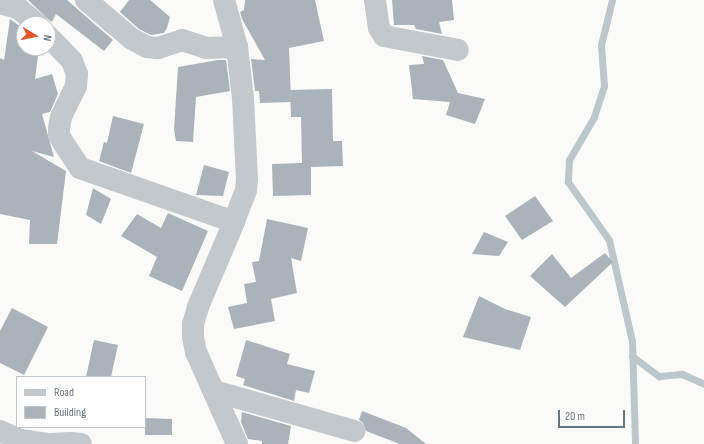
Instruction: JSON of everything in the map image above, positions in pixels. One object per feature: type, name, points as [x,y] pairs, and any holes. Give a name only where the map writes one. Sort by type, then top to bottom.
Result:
[{"type":"street","points":[[86,0],[132,39],[147,47],[158,48],[182,40],[203,47],[237,47]]},
{"type":"street","points":[[224,0],[237,47],[243,98],[247,179],[246,190],[198,307],[193,324],[193,336],[196,352],[237,444]]},
{"type":"street","points":[[375,0],[379,28],[384,36],[458,50]]},
{"type":"street","points":[[0,3],[18,8],[28,16]]},
{"type":"street","points":[[56,44],[72,61],[77,74],[76,86],[61,117],[58,128],[59,135],[80,168],[234,222]]},
{"type":"street","points":[[214,391],[354,431]]},
{"type":"street","points":[[0,431],[20,440],[49,444],[70,442],[81,444]]},
{"type":"building","points":[[28,0],[67,0],[113,40],[104,51],[56,14],[55,16],[45,16]]},
{"type":"building","points":[[129,0],[150,0],[170,17],[164,33],[151,35],[139,29],[120,12]]},
{"type":"building","points":[[245,0],[315,0],[324,41],[289,48],[291,102],[260,103],[259,91],[255,91],[251,59],[265,60],[242,19],[240,12],[244,10]]},
{"type":"building","points":[[392,0],[452,0],[454,20],[439,22],[442,34],[416,29],[414,25],[394,25]]},
{"type":"building","points":[[10,19],[16,23],[16,56],[38,56],[35,79],[52,74],[58,94],[50,112],[42,114],[54,157],[32,151],[66,171],[57,244],[29,244],[30,220],[0,214],[0,58],[4,60]]},
{"type":"building","points":[[422,56],[443,60],[458,93],[485,99],[475,124],[446,115],[450,102],[413,99],[409,65],[424,64]]},
{"type":"building","points":[[226,60],[230,91],[196,97],[193,142],[176,141],[174,130],[178,67]]},
{"type":"building","points":[[332,89],[333,141],[342,141],[343,166],[311,167],[311,195],[273,196],[272,164],[302,163],[301,117],[291,117],[290,90]]},
{"type":"building","points":[[113,116],[144,124],[131,173],[99,161],[104,142],[107,143]]},
{"type":"building","points":[[204,165],[229,172],[223,196],[196,195]]},
{"type":"building","points":[[93,188],[111,199],[101,224],[86,215]]},
{"type":"building","points":[[535,196],[553,221],[522,240],[505,216]]},
{"type":"building","points":[[168,213],[208,231],[182,291],[149,276],[157,257],[121,236],[137,214],[161,228]]},
{"type":"building","points":[[267,219],[308,228],[301,261],[291,258],[297,293],[271,299],[275,321],[234,329],[228,307],[247,303],[244,284],[256,282],[252,262],[259,261]]},
{"type":"building","points":[[484,232],[508,242],[499,256],[472,254]]},
{"type":"building","points":[[605,253],[613,262],[565,307],[530,276],[552,254],[571,278]]},
{"type":"building","points":[[479,296],[505,309],[531,317],[520,350],[463,337]]},
{"type":"building","points":[[12,308],[48,327],[24,375],[0,363],[0,331]]},
{"type":"building","points":[[94,340],[118,345],[111,376],[86,376]]},
{"type":"building","points":[[246,340],[290,354],[287,364],[315,371],[309,393],[296,390],[294,401],[243,385],[245,379],[236,376]]},
{"type":"building","points":[[362,411],[406,428],[426,444],[400,444],[366,431],[363,423],[359,420]]},
{"type":"building","points":[[242,412],[291,426],[288,444],[262,444],[262,441],[248,439],[241,422]]},
{"type":"building","points":[[146,418],[172,419],[172,435],[145,435]]},
{"type":"waterway","points":[[612,0],[601,45],[604,86],[594,117],[569,160],[568,182],[609,240],[632,341],[635,444]]},
{"type":"waterway","points":[[632,356],[659,376],[682,374],[704,384]]}]
